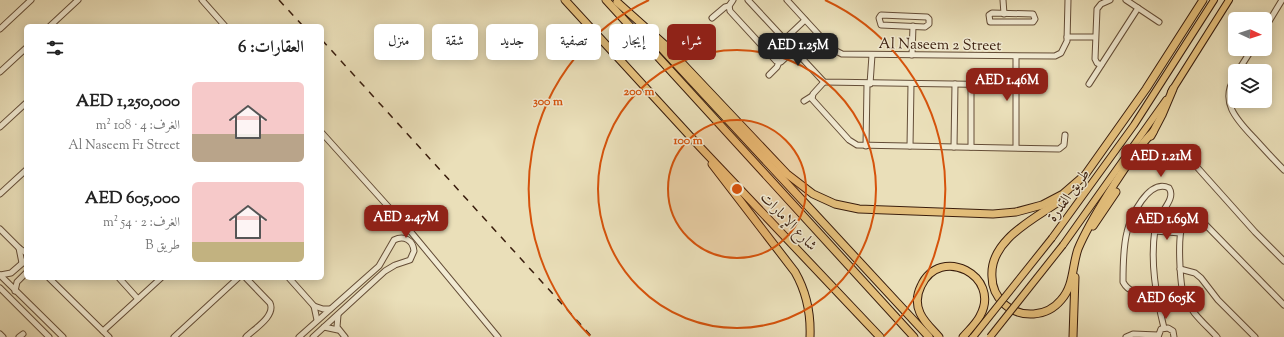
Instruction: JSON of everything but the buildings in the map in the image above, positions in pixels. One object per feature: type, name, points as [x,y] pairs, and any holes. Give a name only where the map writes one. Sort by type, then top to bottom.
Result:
[{"type":"highway","name":"شارع الإمارات","points":[[565,0],[700,147],[880,337]]},
{"type":"highway","name":"شارع الإمارات","points":[[606,0],[914,337]]},
{"type":"highway","points":[[616,1],[670,50],[793,179],[820,198],[847,207],[867,210],[992,214],[1016,212],[1033,208],[1063,194],[1085,175],[1131,111],[1203,0]]},
{"type":"highway","points":[[616,1],[751,144],[929,337]]},
{"type":"highway","points":[[1073,337],[1075,276],[1082,247],[1092,227],[1153,132],[1173,89]]},
{"type":"highway","points":[[1131,111],[1121,131],[1086,177],[1068,194],[1014,232],[1002,246],[995,258],[992,268],[992,279],[999,298],[1011,308],[1020,312],[1036,314],[1050,310],[1058,304],[1067,293],[1075,257],[1086,232],[1135,153],[1153,132]]},
{"type":"highway","points":[[700,147],[737,200],[795,272],[807,299],[811,321],[810,337]]},
{"type":"highway","points":[[939,337],[922,316],[917,298],[921,285],[926,277],[933,271],[946,266],[955,266],[968,271],[978,280],[982,288],[984,297],[982,311],[978,319],[964,335]]},
{"type":"main road","name":"طريق القدرة","points":[[973,337],[1052,238],[1134,125],[1214,0]]},
{"type":"main road","name":"طريق القدرة","points":[[990,337],[1063,246],[1156,115],[1229,0]]},
{"type":"street","points":[[0,29],[31,0]]},
{"type":"street","points":[[52,24],[78,0]]},
{"type":"street","points":[[202,0],[223,24]]},
{"type":"street","points":[[712,18],[725,7],[729,6],[733,0]]},
{"type":"street","points":[[748,0],[824,82],[869,84],[1016,85]]},
{"type":"street","name":"Al Naseem 2 Street","points":[[787,0],[828,45],[837,52],[872,55],[1016,57],[1055,56],[1065,48],[1067,37],[1068,0]]},
{"type":"street","points":[[1003,0],[1004,14]]},
{"type":"street","points":[[1101,65],[1095,60],[1097,9],[1101,4],[1110,0]]},
{"type":"street","points":[[1126,0],[1159,22]]},
{"type":"street","points":[[1272,16],[1282,0]]},
{"type":"street","points":[[729,6],[730,12],[779,62]]},
{"type":"street","points":[[1089,84],[1138,8]]},
{"type":"street","points":[[991,14],[1004,14],[1033,14],[1035,21],[992,22],[989,20],[991,14]]},
{"type":"street","points":[[882,15],[925,17],[929,19],[929,24],[926,26],[913,26],[881,25],[879,17],[882,15]]},
{"type":"street","points":[[785,39],[805,20]]},
{"type":"street","points":[[912,55],[913,26]]},
{"type":"street","points":[[1067,37],[1095,38]]},
{"type":"street","points":[[0,72],[24,50]]},
{"type":"street","points":[[769,75],[777,67],[779,62],[794,50]]},
{"type":"street","points":[[866,146],[872,55]]},
{"type":"street","points":[[1016,57],[1016,147]]},
{"type":"street","points":[[804,101],[812,96],[824,82]]},
{"type":"street","points":[[910,146],[911,84]]},
{"type":"street","points":[[954,147],[955,84]]},
{"type":"street","points":[[971,85],[971,147]]},
{"type":"street","points":[[812,96],[814,102],[849,140],[857,145],[1059,149],[1064,145],[1065,135]]},
{"type":"street","points":[[0,127],[24,105]]},
{"type":"street","points":[[1233,108],[1237,119],[1284,170]]},
{"type":"street","points":[[324,135],[411,232],[498,337]]},
{"type":"street","points":[[1185,150],[1196,166],[1255,232],[1284,261]]},
{"type":"street","points":[[0,194],[22,174],[24,176]]},
{"type":"street","points":[[1126,337],[1133,334],[1158,336],[1164,328],[1156,293],[1153,262],[1155,231],[1158,218],[1172,196],[1169,188],[1166,186],[1152,190],[1144,198],[1132,217],[1125,240],[1123,282],[1126,288],[1132,292],[1156,293]]},
{"type":"street","points":[[1217,337],[1189,305],[1182,287],[1180,269],[1180,233],[1185,222],[1196,219],[1202,221],[1284,305]]},
{"type":"street","points":[[0,229],[24,252]]},
{"type":"street","points":[[1155,231],[1180,233]]},
{"type":"street","points":[[300,337],[317,320],[379,266],[394,240],[404,238],[410,241],[414,251],[410,260],[395,265],[385,272],[314,337]]},
{"type":"street","points":[[0,275],[11,273],[24,262],[19,248]]},
{"type":"street","points":[[1180,269],[1195,273],[1201,278],[1218,300],[1255,337]]},
{"type":"street","points":[[0,275],[63,337]]},
{"type":"street","points":[[15,291],[17,282],[23,278]]},
{"type":"street","points":[[51,280],[109,337]]},
{"type":"street","points":[[121,280],[138,299]]},
{"type":"street","points":[[103,332],[160,280]]},
{"type":"street","points":[[174,337],[236,280]]},
{"type":"street","points":[[246,337],[270,315],[272,310],[270,303],[248,280]]},
{"type":"street","points":[[291,280],[314,306],[317,320]]},
{"type":"street","points":[[0,288],[49,337]]},
{"type":"street","points":[[314,306],[323,309],[330,309]]},
{"type":"street","points":[[338,315],[338,330]]},
{"type":"street","points":[[324,327],[338,330],[345,337]]},
{"type":"street","points":[[1164,328],[1170,329],[1174,337]]},
{"type":"street","points":[[0,334],[3,337]]},
{"type":"railway","points":[[279,0],[301,24]]},
{"type":"railway","points":[[324,42],[592,337]]}]
